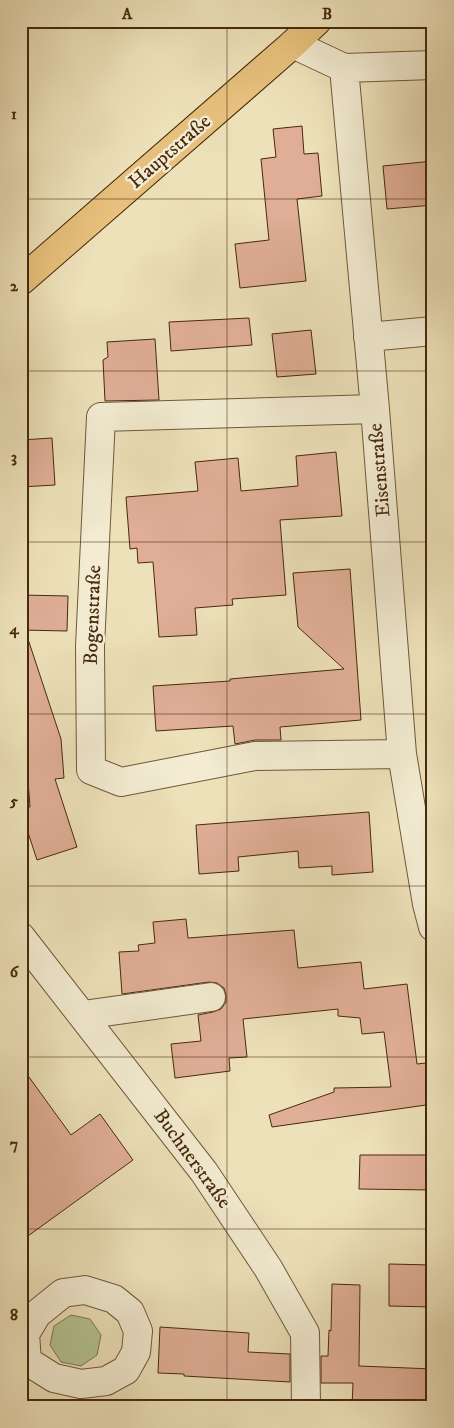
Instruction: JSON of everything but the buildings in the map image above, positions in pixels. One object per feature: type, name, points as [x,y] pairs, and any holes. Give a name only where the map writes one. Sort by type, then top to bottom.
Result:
[{"type":"main road","name":"Hauptstraße","points":[[21,281],[294,44],[317,21]]},
{"type":"street","points":[[294,44],[344,68],[433,65]]},
{"type":"street","name":"Eisenstraße","points":[[344,68],[375,410],[402,754],[427,904],[433,927]]},
{"type":"street","points":[[368,337],[433,331]]},
{"type":"street","name":"Bogenstraße","points":[[375,410],[101,417],[90,646],[91,770],[121,782],[254,756],[402,754]]},
{"type":"street","name":"Buchnerstraße","points":[[22,939],[204,1172],[268,1268],[305,1333],[306,1406]]},
{"type":"street","points":[[83,1015],[211,997]]},
{"type":"green space","points":[[71,1315],[90,1319],[101,1335],[97,1355],[81,1366],[61,1362],[50,1345],[54,1326]]}]
